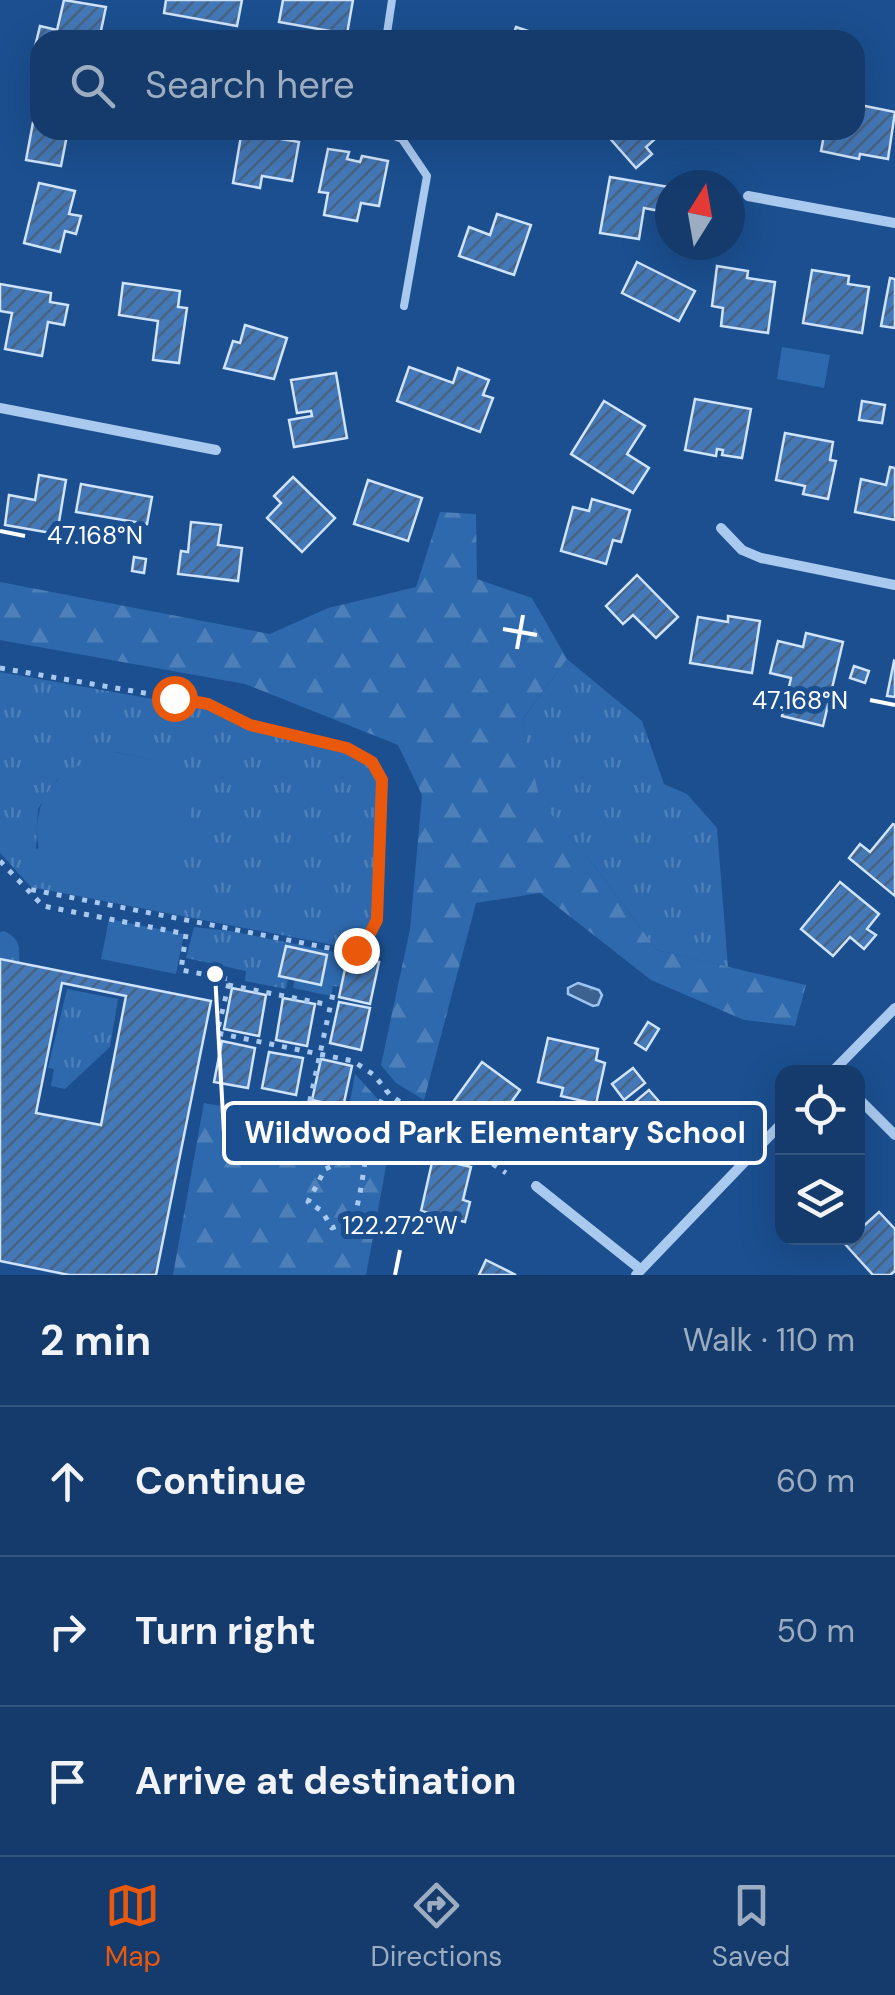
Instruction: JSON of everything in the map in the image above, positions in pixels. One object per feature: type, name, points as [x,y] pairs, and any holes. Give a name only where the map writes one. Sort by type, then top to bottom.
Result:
[{"type":"street","points":[[748,196],[895,223]]},
{"type":"street","points":[[0,408],[216,450]]},
{"type":"street","points":[[721,528],[742,550],[761,558],[895,585]]},
{"type":"street","points":[[839,1065],[895,1008]]},
{"type":"street","points":[[865,1105],[895,1135]]},
{"type":"street","points":[[536,1186],[638,1272],[775,1130]]},
{"type":"lane","points":[[388,30],[392,0]]},
{"type":"lane","points":[[403,140],[427,176],[404,306]]},
{"type":"path","points":[[0,668],[208,704],[250,725],[347,748],[372,762],[382,780],[377,920],[364,945],[356,950],[344,951],[28,889]]},
{"type":"path","points":[[0,861],[43,906],[186,934],[180,970],[230,979],[217,1033],[354,1061],[374,1075],[386,1091],[506,1173]]},
{"type":"path","points":[[228,985],[330,1005]]},
{"type":"path","points":[[307,1114],[334,989]]},
{"type":"path","points":[[372,1120],[358,1129],[339,1163],[325,1168],[313,1187],[308,1202],[322,1211],[332,1228],[352,1220],[372,1120],[386,1091]]},
{"type":"green space","points":[[782,347],[830,355],[824,388],[777,379]]},
{"type":"green space","points":[[440,512],[476,514],[477,579],[532,598],[567,659],[522,720],[540,801],[657,950],[806,985],[795,1026],[744,1020],[651,980],[540,893],[476,903],[424,1100],[396,1083],[381,1065],[410,929],[422,795],[398,745],[245,684],[0,640],[0,582],[270,634],[328,608],[416,587]]},
{"type":"green space","points":[[567,659],[642,721],[664,784],[687,794],[717,828],[728,967],[657,950],[592,863],[539,801],[522,720]]},
{"type":"green space","points":[[0,672],[204,708],[248,728],[347,751],[362,758],[377,777],[374,918],[367,934],[349,948],[31,887],[0,853]],"holes":[[[116,752],[152,760],[196,786],[36,849],[38,809],[57,780]]]},
{"type":"green space","points":[[116,752],[153,760],[196,785],[173,902],[164,907],[48,885],[37,837],[44,799],[69,771]]},
{"type":"green space","points":[[109,919],[184,934],[176,974],[101,959]]},
{"type":"green space","points":[[194,927],[348,955],[341,987],[333,986],[331,996],[293,988],[295,979],[327,955],[286,947],[280,975],[288,978],[286,989],[245,981],[246,971],[186,958]]},
{"type":"green space","points":[[4,931],[18,944],[19,963],[0,959],[0,932]]},
{"type":"green space","points":[[67,989],[118,999],[110,1047],[65,1089],[51,1086],[54,1069],[48,1068]]},
{"type":"green space","points":[[355,1074],[395,1118],[366,1275],[173,1275],[204,1103],[345,1129]]},
{"type":"water","points":[[578,983],[599,990],[602,995],[598,1005],[568,994],[568,988]]},
{"type":"building","points":[[64,0],[106,7],[101,30],[57,30]]},
{"type":"building","points":[[166,0],[242,0],[237,26],[164,13]]},
{"type":"building","points":[[283,0],[353,0],[348,30],[279,22]]},
{"type":"building","points":[[865,106],[895,112],[888,159],[860,154],[859,159],[821,151],[823,140],[865,140]]},
{"type":"building","points":[[30,139],[66,140],[61,166],[26,160]]},
{"type":"building","points":[[240,140],[299,142],[292,181],[262,176],[260,188],[233,183]]},
{"type":"building","points":[[611,140],[654,140],[646,147],[652,154],[636,168]]},
{"type":"building","points":[[328,149],[349,152],[347,159],[360,162],[362,156],[388,161],[379,206],[361,203],[357,221],[324,215],[328,193],[319,192]]},
{"type":"building","points":[[610,177],[655,185],[655,210],[644,208],[639,239],[600,233]]},
{"type":"building","points":[[39,183],[75,191],[69,214],[81,216],[76,234],[65,231],[60,252],[24,243]]},
{"type":"building","points":[[497,214],[531,225],[514,275],[459,256],[469,227],[490,235]]},
{"type":"building","points":[[637,262],[695,291],[679,321],[622,293]]},
{"type":"building","points":[[717,266],[748,271],[747,278],[775,282],[768,333],[721,326],[723,308],[712,306]]},
{"type":"building","points":[[812,270],[849,276],[848,284],[869,287],[862,333],[803,323]]},
{"type":"building","points":[[890,278],[895,279],[895,328],[881,326]]},
{"type":"building","points":[[123,283],[180,291],[178,307],[187,308],[179,363],[153,360],[158,321],[119,315]]},
{"type":"building","points":[[0,284],[51,293],[50,302],[68,305],[64,325],[48,322],[42,356],[5,349],[12,313],[0,311]]},
{"type":"building","points":[[245,325],[287,338],[274,379],[224,368],[233,341],[240,343]]},
{"type":"building","points":[[409,367],[453,383],[458,368],[489,380],[483,395],[493,398],[480,432],[397,401]]},
{"type":"building","points":[[336,373],[347,438],[294,447],[289,420],[312,416],[311,411],[297,413],[291,380]]},
{"type":"building","points":[[695,399],[751,409],[742,458],[722,455],[723,450],[717,449],[716,456],[685,450]]},
{"type":"building","points":[[604,401],[645,426],[627,454],[649,468],[633,493],[571,454]]},
{"type":"building","points":[[862,401],[885,405],[882,423],[859,420]]},
{"type":"building","points":[[785,433],[833,442],[830,460],[836,461],[828,499],[803,494],[805,486],[776,480]]},
{"type":"building","points":[[890,467],[895,468],[895,520],[855,512],[861,479],[886,485]]},
{"type":"building","points":[[39,475],[66,480],[57,534],[5,525],[9,495],[35,500]]},
{"type":"building","points":[[293,477],[335,518],[302,552],[267,518],[281,503],[274,496]]},
{"type":"building","points":[[368,480],[422,498],[408,541],[354,524]]},
{"type":"building","points":[[81,484],[152,497],[147,524],[76,512]]},
{"type":"building","points":[[592,499],[630,510],[621,542],[613,540],[606,564],[561,551],[573,507],[589,511]]},
{"type":"building","points":[[191,522],[221,525],[218,545],[242,548],[238,581],[178,574],[181,551],[188,552]]},
{"type":"building","points":[[134,557],[146,559],[144,573],[132,571]]},
{"type":"building","points":[[637,575],[678,617],[656,638],[633,615],[623,624],[606,606]]},
{"type":"building","points":[[728,616],[760,621],[752,673],[690,663],[698,617],[728,622]]},
{"type":"building","points":[[806,633],[843,642],[823,726],[782,716],[791,678],[770,673],[778,641],[803,647]]},
{"type":"building","points":[[895,662],[895,697],[887,696]]},
{"type":"building","points":[[854,666],[869,671],[865,683],[850,678]]},
{"type":"building","points":[[893,824],[895,896],[849,858],[860,844],[870,852]]},
{"type":"building","points":[[840,882],[879,914],[867,929],[876,935],[864,949],[850,937],[833,956],[801,929]]},
{"type":"building","points":[[286,946],[327,955],[321,985],[279,976]]},
{"type":"building","points":[[348,955],[379,962],[370,1004],[339,997]]},
{"type":"building","points":[[0,959],[211,1001],[156,1275],[69,1275],[0,1261]],"holes":[[[62,983],[126,996],[101,1125],[36,1113]]]},
{"type":"building","points":[[232,988],[266,995],[259,1036],[224,1029]]},
{"type":"building","points":[[283,998],[315,1004],[307,1046],[276,1040]]},
{"type":"building","points":[[339,1002],[370,1008],[361,1050],[330,1043]]},
{"type":"building","points":[[648,1022],[659,1029],[646,1050],[635,1043]]},
{"type":"building","points":[[548,1038],[598,1049],[596,1060],[605,1063],[596,1104],[561,1096],[563,1088],[538,1082]]},
{"type":"building","points":[[222,1041],[255,1048],[248,1088],[214,1082]]},
{"type":"building","points":[[269,1052],[303,1058],[296,1095],[262,1088]]},
{"type":"building","points":[[321,1059],[352,1066],[343,1107],[312,1100]]},
{"type":"building","points":[[482,1062],[520,1090],[507,1108],[515,1113],[491,1147],[445,1113]]},
{"type":"building","points":[[633,1068],[645,1083],[624,1100],[612,1084]]},
{"type":"building","points":[[649,1090],[682,1128],[642,1163],[629,1147],[618,1158],[597,1134]]},
{"type":"building","points":[[433,1158],[471,1167],[463,1200],[470,1202],[465,1222],[421,1211]]},
{"type":"building","points":[[879,1212],[895,1229],[895,1271],[890,1275],[873,1275],[846,1245],[865,1245],[865,1225]]},
{"type":"building","points":[[486,1260],[516,1275],[479,1275]]},
{"type":"place","name":"Wildwood Park Elementary School","points":[[215,974]]},
{"type":"route","points":[[174,698],[208,704],[250,725],[347,748],[372,762],[382,780],[377,920],[372,934],[356,950]]}]
